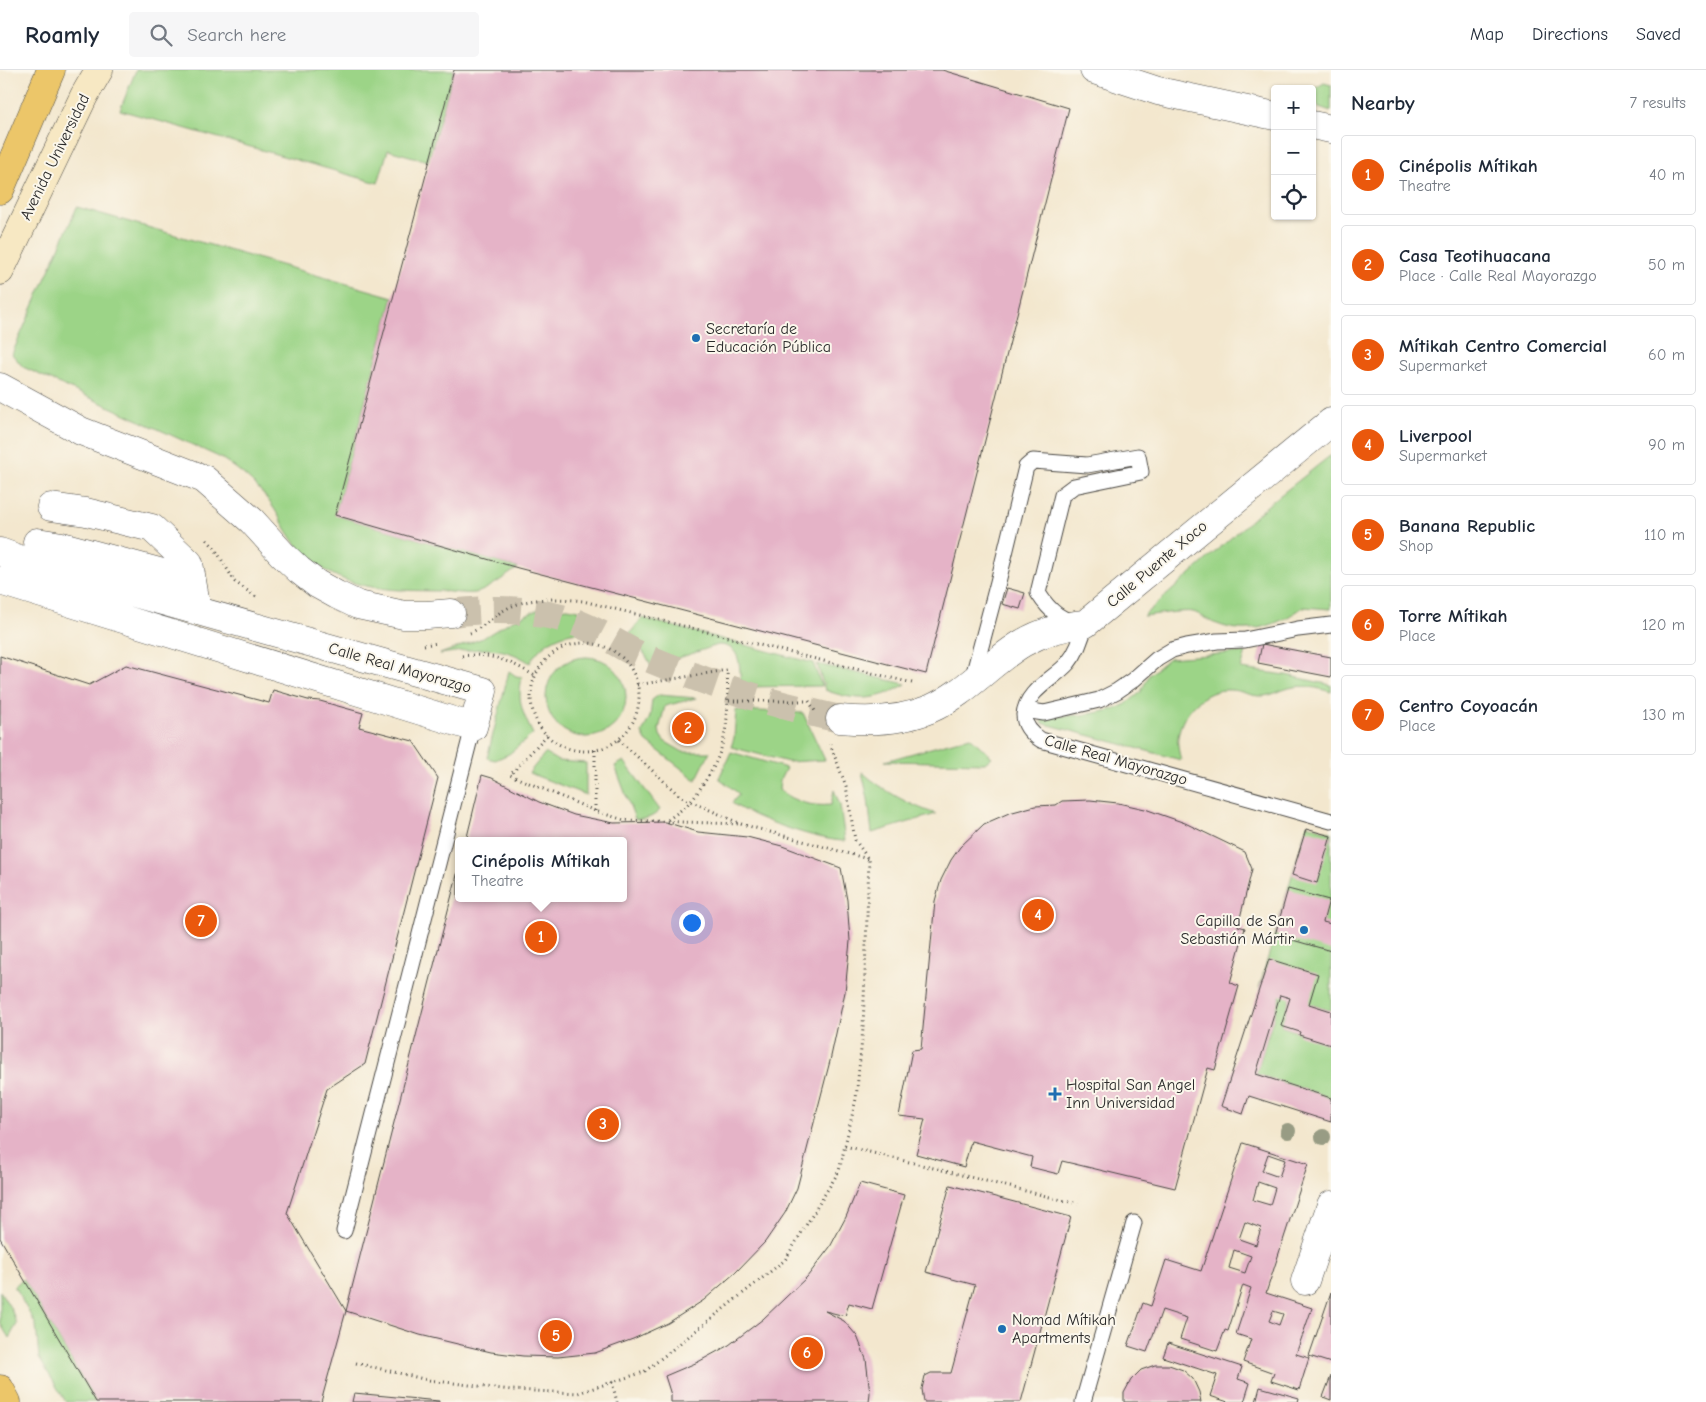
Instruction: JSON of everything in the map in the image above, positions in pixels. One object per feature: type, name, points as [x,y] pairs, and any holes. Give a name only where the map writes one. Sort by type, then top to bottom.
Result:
[{"type":"main road","points":[[0,190],[51,70]]},
{"type":"main road","name":"Avenida Universidad","points":[[0,271],[84,96],[99,70]]},
{"type":"main road","points":[[0,1389],[7,1402]]},
{"type":"street","points":[[1094,70],[1158,90],[1271,115]]},
{"type":"street","points":[[1316,126],[1331,129]]},
{"type":"street","points":[[0,387],[81,431],[204,479],[252,521],[299,570],[337,596],[358,605],[404,615],[450,613]]},
{"type":"street","name":"Calle Puente Xoco","points":[[970,684],[1023,643],[1053,630],[1085,624],[1331,422]]},
{"type":"street","points":[[51,507],[86,512],[152,528],[189,563],[196,602]]},
{"type":"street","name":"Calle Real Mayorazgo","points":[[0,552],[35,566],[473,727],[483,691],[196,602],[35,566],[0,582]]},
{"type":"street","points":[[840,719],[862,721],[907,716],[930,709],[951,698],[970,684]]},
{"type":"street","points":[[1305,1281],[1326,1237],[1331,1205]]},
{"type":"lane","points":[[970,684],[998,582],[1026,467],[1033,461],[1087,465],[1138,456],[1140,472],[1074,486],[1062,496],[1038,593],[1054,614],[1074,623],[1085,624],[1082,638],[1068,664],[1033,693],[1028,700],[1025,710],[1044,713],[1098,700],[1117,691],[1133,680],[1157,659],[1172,650],[1186,646],[1217,641],[1245,640],[1298,629],[1331,625]]},
{"type":"lane","name":"Calle Real Mayorazgo","points":[[1025,710],[1024,719],[1028,727],[1041,740],[1331,821]]},
{"type":"lane","points":[[344,1231],[473,727]]},
{"type":"lane","points":[[1083,1402],[1134,1223]]},
{"type":"path","points":[[575,644],[594,644],[610,650],[624,660],[635,675],[639,692],[638,710],[631,726],[619,740],[596,750],[585,751],[568,748],[552,740],[540,727],[533,711],[531,693],[535,676],[545,661],[559,650],[575,644]]},
{"type":"path","points":[[455,657],[473,655],[504,660],[535,676]]},
{"type":"path","points":[[638,685],[727,670],[729,700],[727,726],[721,753],[706,781],[691,802],[665,822]]},
{"type":"path","points":[[729,700],[768,700]]},
{"type":"path","points":[[547,734],[510,774],[595,811],[624,820],[741,824]]},
{"type":"path","points":[[619,740],[681,797],[691,802],[741,824],[869,860]]},
{"type":"path","points":[[595,811],[596,750]]},
{"type":"path","points":[[356,1363],[428,1380],[511,1390],[578,1393],[644,1372],[785,1260],[839,1171],[856,1099],[863,1029],[869,860],[855,840],[849,800]]},
{"type":"path","points":[[845,1146],[1078,1204]]},
{"type":"path","points":[[612,1382],[618,1402]]},
{"type":"green space","points":[[136,70],[454,70],[428,161],[388,150],[378,183],[120,110]]},
{"type":"green space","points":[[1324,83],[1331,85],[1331,111],[1319,107],[1316,103],[1316,88]]},
{"type":"green space","points":[[77,207],[393,297],[335,515],[518,568],[489,587],[479,592],[471,593],[383,589],[348,581],[331,574],[300,549],[275,510],[258,488],[237,469],[221,458],[23,367],[12,354]]},
{"type":"green space","points":[[1331,455],[1331,609],[1303,607],[1273,624],[1251,629],[1240,629],[1214,623],[1193,612],[1143,616],[1269,504]]},
{"type":"green space","points":[[568,608],[579,610],[578,632],[556,638],[538,651],[530,663],[519,656],[497,650],[486,649],[440,654],[483,638],[511,621],[537,610]]},
{"type":"green space","points":[[642,618],[813,663],[822,686],[741,687],[736,653],[726,646],[718,645],[651,667],[642,650],[627,637]]},
{"type":"green space","points":[[1246,652],[1241,669],[1286,675],[1331,685],[1331,692],[1300,686],[1264,696],[1230,690],[1220,690],[1211,693],[1195,704],[1184,719],[1178,740],[1181,760],[1042,723],[1043,717],[1084,715],[1116,709],[1126,704],[1141,692],[1149,675],[1169,658]]},
{"type":"green space","points":[[578,657],[594,657],[615,668],[626,689],[626,705],[615,726],[594,737],[578,737],[564,731],[552,719],[546,705],[546,689],[552,675],[564,663]]},
{"type":"green space","points":[[817,664],[906,684],[877,697],[847,697],[825,690]]},
{"type":"green space","points":[[509,671],[516,676],[522,677],[520,700],[533,734],[509,754],[495,760],[487,758]]},
{"type":"green space","points":[[659,695],[696,698],[665,706],[659,729],[664,741],[683,752],[710,752],[696,780],[646,741],[642,733],[650,717],[652,700]]},
{"type":"green space","points":[[736,710],[803,713],[825,760],[788,762],[731,747],[734,738]]},
{"type":"green space","points":[[970,737],[992,757],[985,763],[885,761]]},
{"type":"green space","points":[[731,752],[786,768],[780,780],[779,790],[797,801],[817,805],[831,805],[834,790],[840,805],[845,841],[819,837],[786,828],[741,809],[732,803],[739,794],[719,778]]},
{"type":"green space","points":[[545,753],[558,761],[586,763],[586,795],[529,773]]},
{"type":"green space","points":[[624,761],[660,810],[652,816],[635,819],[615,766]]},
{"type":"green space","points":[[862,772],[897,797],[936,814],[872,833],[868,799]]},
{"type":"green space","points":[[1307,824],[1331,832],[1331,1011],[1290,998],[1281,1026],[1331,1045],[1331,1098],[1256,1074],[1280,996],[1259,988]]},
{"type":"green space","points":[[24,1279],[96,1402],[66,1402],[39,1358],[36,1325],[14,1286]]},
{"type":"green space","points":[[0,1291],[11,1309],[17,1324],[9,1338],[0,1323]]},
{"type":"building","name":"Secretaría de Educación Pública","points":[[454,70],[942,70],[1069,108],[926,674],[518,568],[335,515]]},
{"type":"building","points":[[1007,588],[1025,593],[1020,609],[1002,604]]},
{"type":"building","points":[[1262,644],[1331,657],[1331,677],[1258,663]]},
{"type":"building","points":[[0,656],[89,685],[126,665],[269,703],[273,690],[308,700],[320,701],[363,713],[359,727],[413,741],[438,778],[365,1064],[327,1089],[287,1213],[346,1311],[321,1402],[96,1402],[0,1238]]},
{"type":"building","points":[[482,775],[492,778],[539,802],[574,815],[614,823],[665,822],[698,832],[747,837],[782,846],[841,868],[847,900],[850,941],[845,992],[830,1061],[797,1188],[785,1213],[765,1242],[736,1272],[704,1300],[668,1323],[595,1353],[558,1357],[523,1356],[491,1352],[420,1335],[346,1311],[455,883],[455,902],[627,902],[627,837],[467,837]]},
{"type":"building","points":[[1090,800],[1118,803],[1145,809],[1185,823],[1245,852],[1252,869],[1238,926],[1245,928],[1230,983],[1239,986],[1215,1070],[1208,1068],[1175,1188],[1062,1161],[1058,1174],[1030,1167],[1032,1157],[971,1141],[964,1167],[916,1154],[925,1119],[899,1116],[912,1050],[921,1049],[935,901],[941,880],[951,860],[960,847],[984,824],[1009,813],[1035,806],[1056,805],[1062,801]]},
{"type":"building","points":[[1306,829],[1331,836],[1317,883],[1292,875]]},
{"type":"building","points":[[1288,889],[1329,900],[1323,922],[1331,924],[1331,951],[1275,935]]},
{"type":"building","points":[[1269,959],[1318,974],[1309,1004],[1331,1011],[1331,1045],[1299,1035],[1300,1032],[1281,1026],[1290,998],[1280,995],[1256,1074],[1331,1098],[1331,1122],[1249,1096],[1243,1114],[1221,1106]]},
{"type":"building","points":[[1243,1143],[1308,1164],[1266,1293],[1312,1308],[1296,1354],[1309,1358],[1299,1390],[1271,1381],[1274,1373],[1243,1362],[1251,1339],[1236,1334],[1251,1288],[1243,1285],[1228,1331],[1225,1330],[1217,1351],[1180,1339],[1187,1318],[1162,1310],[1147,1352],[1128,1346],[1143,1303],[1151,1306],[1166,1260],[1201,1271]],"holes":[[[1268,1154],[1285,1160],[1279,1177],[1262,1171]],[[1258,1182],[1275,1188],[1270,1205],[1253,1200]],[[1245,1222],[1261,1228],[1256,1245],[1239,1239]],[[1234,1250],[1251,1256],[1245,1273],[1229,1268]],[[1273,1311],[1283,1314],[1279,1325],[1269,1321]]]},
{"type":"building","points":[[860,1183],[904,1195],[872,1309],[849,1303],[845,1316],[825,1311],[844,1321],[857,1336],[866,1359],[870,1393],[869,1402],[671,1402],[671,1395],[665,1376],[698,1362],[729,1345],[763,1319],[807,1277],[830,1247],[846,1217]]},
{"type":"building","name":"Nomad Mítikah Apartments","points":[[950,1185],[1071,1217],[1021,1402],[924,1402],[922,1389],[925,1376],[931,1373],[951,1373],[975,1285],[926,1272]]},
{"type":"building","points":[[1331,1292],[1331,1363],[1309,1356]]},
{"type":"building","points":[[1168,1343],[1242,1367],[1238,1379],[1250,1383],[1244,1402],[1228,1402],[1210,1396],[1217,1375],[1163,1357]]},
{"type":"building","points":[[1155,1365],[1169,1365],[1183,1370],[1193,1379],[1201,1402],[1124,1402],[1124,1393],[1131,1380],[1141,1370]]},
{"type":"building","points":[[1331,1376],[1331,1400],[1323,1397]]},
{"type":"building","points":[[1260,1387],[1299,1398],[1298,1402],[1256,1402]]},
{"type":"building","points":[[354,1393],[439,1401],[439,1402],[352,1402]]},
{"type":"tunnel","points":[[451,613],[514,610],[562,618],[591,629],[631,651],[719,686],[840,719]]},
{"type":"place","name":"Secretaría de Educación Pública","points":[[696,338]]},
{"type":"place","name":"Casa Teotihuacana","points":[[688,728]]},
{"type":"place","name":"Liverpool","points":[[1038,915]]},
{"type":"place","name":"Centro Coyoacán","points":[[201,921]]},
{"type":"place","name":"Capilla de San Sebastián Mártir","points":[[1304,930]]},
{"type":"place","name":"Cinépolis Mítikah","points":[[541,937]]},
{"type":"place","name":"Hospital San Angel Inn Universidad","points":[[1055,1094]]},
{"type":"place","name":"Mítikah Centro Comercial","points":[[603,1124]]},
{"type":"place","name":"Nomad Mítikah Apartments","points":[[1002,1329]]},
{"type":"place","name":"Banana Republic","points":[[556,1336]]},
{"type":"place","name":"Torre Mítikah","points":[[807,1353]]}]
